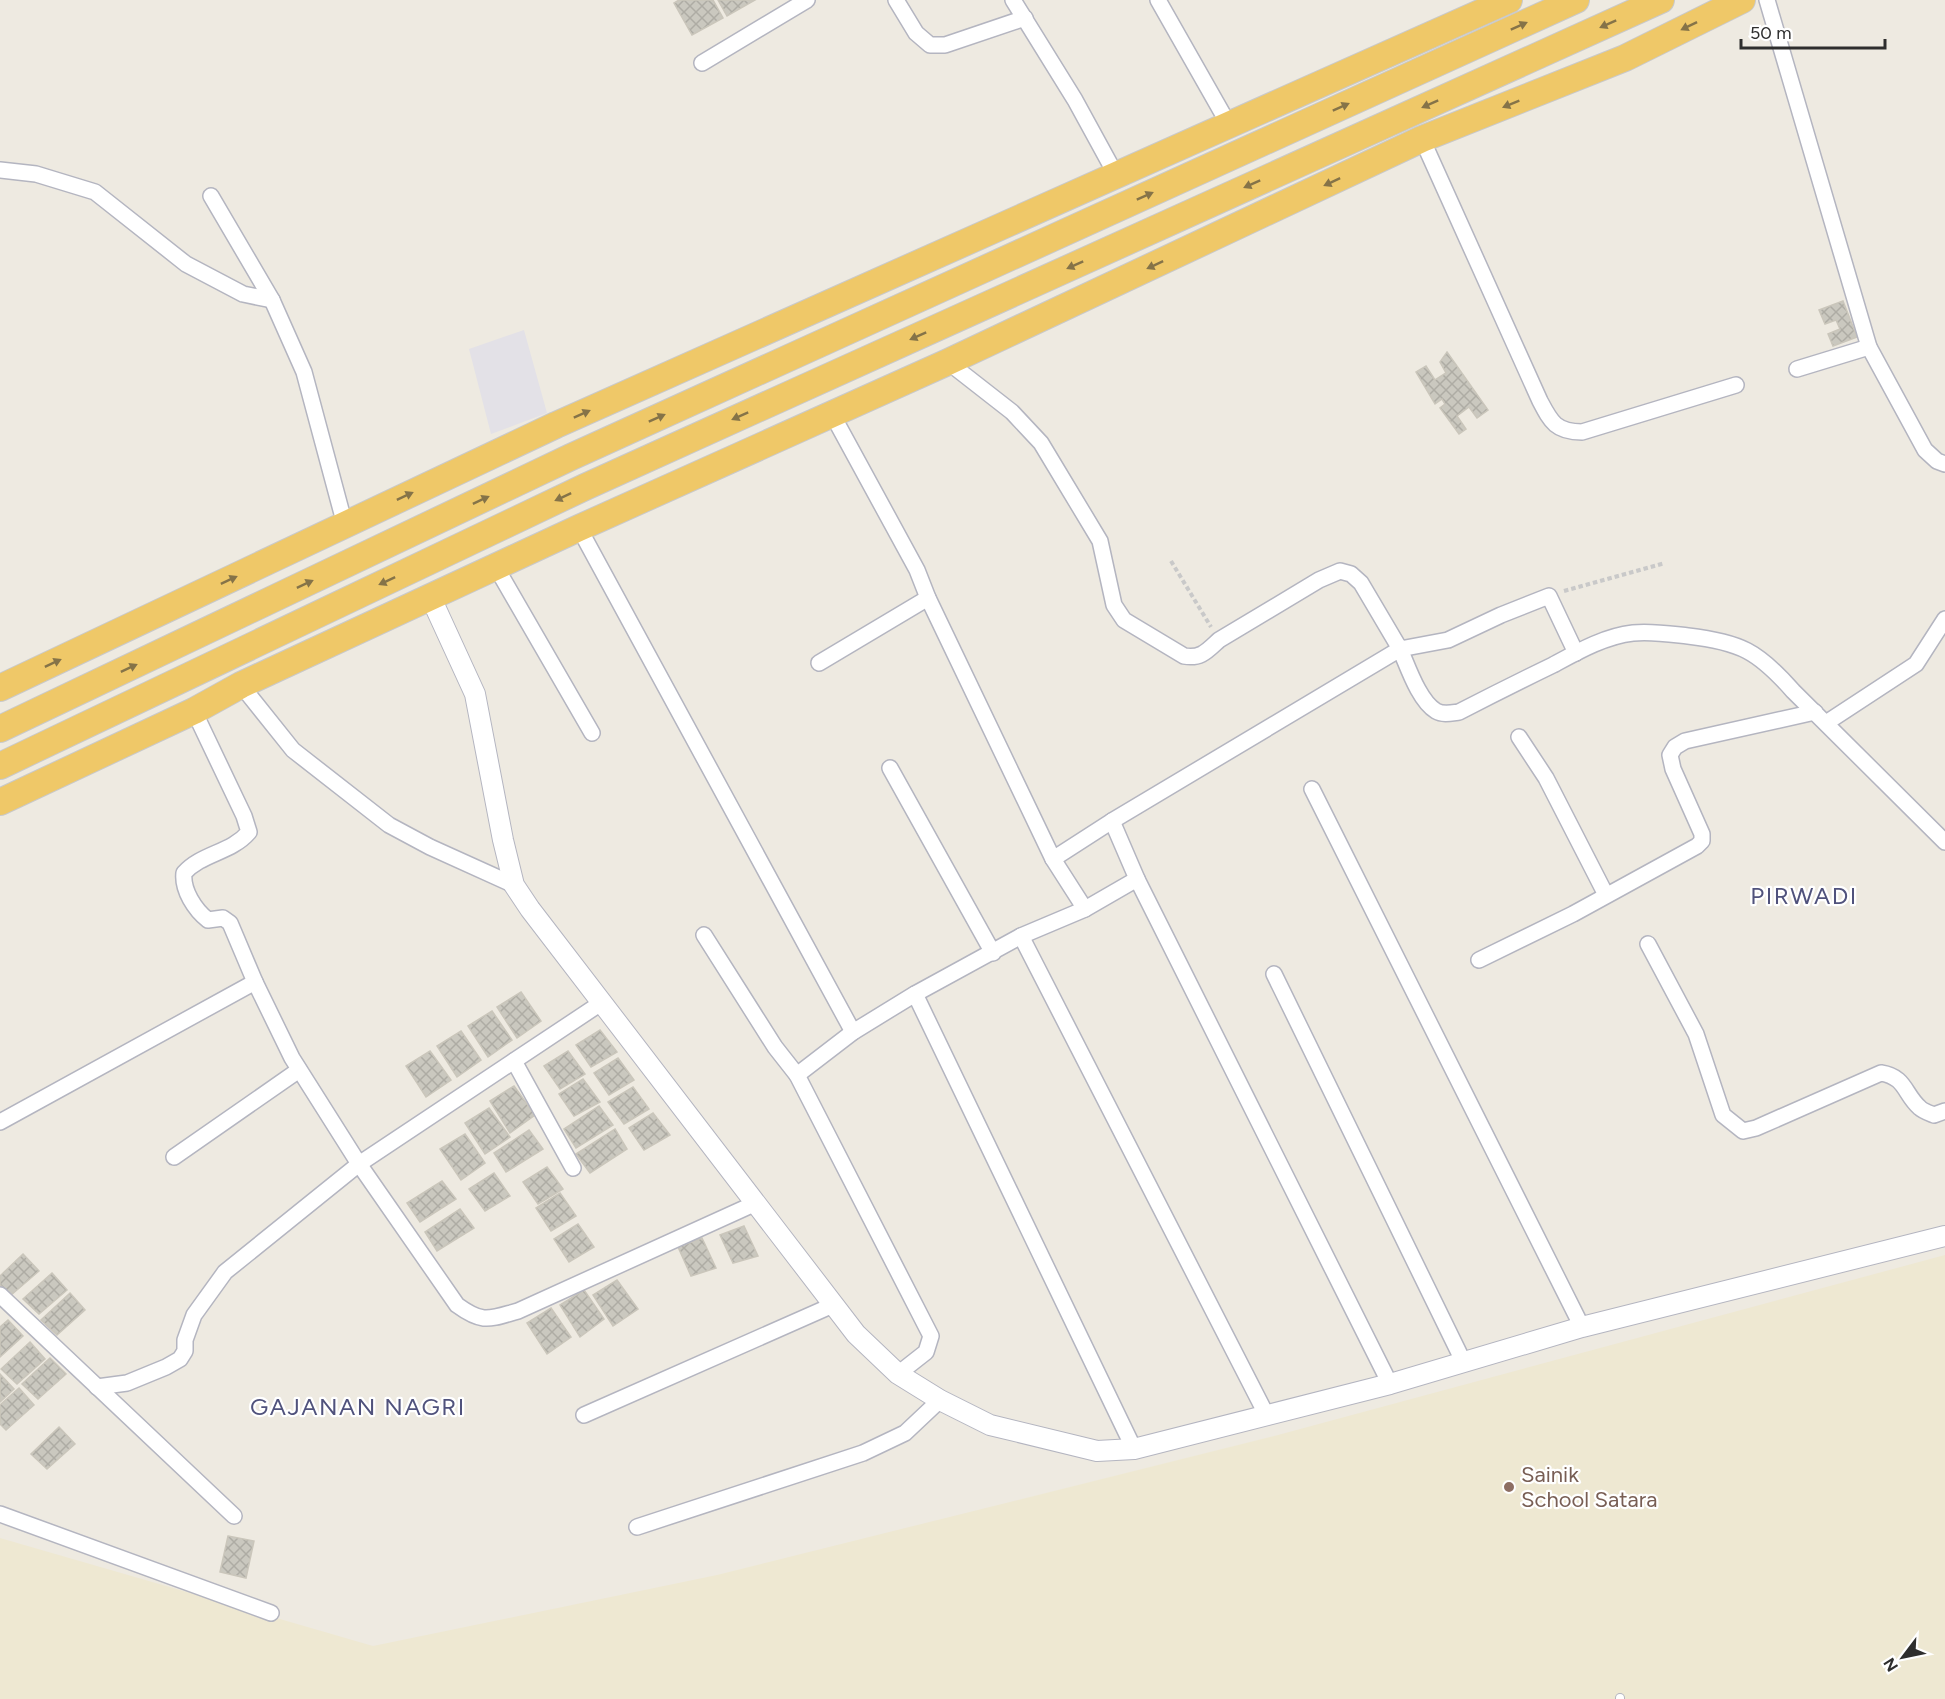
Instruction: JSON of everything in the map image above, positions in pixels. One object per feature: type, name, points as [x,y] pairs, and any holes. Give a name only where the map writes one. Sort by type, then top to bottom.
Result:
[{"type":"highway","points":[[0,688],[556,425],[1509,0]]},
{"type":"highway","points":[[0,729],[571,457],[1576,0]]},
{"type":"highway","points":[[0,766],[585,487],[1661,0]]},
{"type":"highway","points":[[0,802],[194,711],[241,685],[579,528],[948,362],[1422,139],[1625,58],[1742,0]]},
{"type":"street","points":[[702,63],[807,0]]},
{"type":"street","points":[[897,0],[916,33],[930,45],[945,45],[1025,18]]},
{"type":"street","points":[[1013,0],[1075,100],[1116,175]]},
{"type":"street","points":[[1158,0],[1229,125]]},
{"type":"street","points":[[1767,0],[1869,347],[1925,450],[1937,461],[1945,464]]},
{"type":"street","points":[[1422,139],[1540,401],[1548,417],[1561,430],[1582,432],[1736,385]]},
{"type":"street","points":[[0,170],[36,174],[95,192],[186,264],[243,294],[272,300]]},
{"type":"street","points":[[211,195],[272,300],[304,372],[345,525]]},
{"type":"street","points":[[1797,369],[1869,347]]},
{"type":"street","points":[[948,362],[1012,412],[1041,443],[1100,541],[1112,598],[1124,620],[1184,656],[1194,657],[1206,652],[1219,640],[1319,580],[1340,571],[1351,574],[1361,583],[1400,649],[1424,700],[1436,711],[1446,714],[1459,711],[1576,653],[1610,639],[1633,633],[1694,637],[1737,645],[1757,655],[1775,671],[1945,842]]},
{"type":"street","points":[[832,414],[917,570],[928,598],[1053,859],[1085,909]]},
{"type":"street","points":[[579,528],[853,1032]]},
{"type":"street","points":[[496,567],[592,733]]},
{"type":"street","points":[[1053,859],[1112,821],[1400,649],[1448,640],[1549,596],[1576,653]]},
{"type":"street","points":[[431,598],[475,694],[514,885],[530,909],[856,1334],[898,1374],[940,1400],[990,1425],[1097,1451],[1134,1449],[1390,1384],[1582,1327],[1945,1236]]},
{"type":"street","points":[[819,663],[928,598]]},
{"type":"street","points":[[1479,960],[1573,914],[1697,846],[1702,841],[1702,834],[1673,769],[1670,755],[1675,747],[1685,741],[1821,718],[1916,664],[1945,619]]},
{"type":"street","points":[[241,685],[293,750],[388,825],[430,847],[514,885]]},
{"type":"street","points":[[194,711],[244,816],[249,832],[240,842],[192,865],[184,873],[185,888],[200,914],[208,920],[223,918],[230,923],[255,982],[299,1070],[359,1164],[456,1305],[471,1316],[488,1320],[519,1311],[756,1203]]},
{"type":"street","points":[[1519,738],[1551,788],[1606,895]]},
{"type":"street","points":[[890,768],[993,953]]},
{"type":"street","points":[[1312,789],[1582,1327]]},
{"type":"street","points":[[1112,821],[1137,879],[1390,1384]]},
{"type":"street","points":[[797,1075],[853,1032],[915,994],[1021,936],[1085,909],[1137,879]]},
{"type":"street","points":[[704,934],[775,1047],[797,1075],[931,1336],[927,1352],[898,1374]]},
{"type":"street","points":[[1021,936],[1266,1414]]},
{"type":"street","points":[[1648,944],[1696,1034],[1723,1115],[1743,1131],[1756,1128],[1881,1073],[1899,1080],[1921,1109],[1934,1115],[1945,1111]]},
{"type":"street","points":[[1274,974],[1464,1362]]},
{"type":"street","points":[[0,1122],[255,982]]},
{"type":"street","points":[[915,994],[1134,1449]]},
{"type":"street","points":[[97,1387],[127,1383],[180,1359],[185,1351],[185,1340],[194,1315],[225,1272],[359,1164],[601,1002]]},
{"type":"street","points":[[514,1061],[573,1168]]},
{"type":"street","points":[[174,1157],[299,1070]]},
{"type":"street","points":[[0,1295],[234,1516]]},
{"type":"street","points":[[584,1415],[834,1305]]},
{"type":"street","points":[[637,1527],[863,1453],[905,1433],[940,1400]]},
{"type":"street","points":[[0,1514],[271,1613]]},
{"type":"path","points":[[1171,561],[1219,640]]},
{"type":"path","points":[[1549,596],[1665,563]]},
{"type":"shaded area","points":[[524,330],[547,413],[491,434],[469,349]]},
{"type":"shaded area","name":"Sainik School Satara","points":[[1945,1255],[1945,1699],[0,1699],[0,1538],[373,1646],[717,1575],[1278,1435]]},
{"type":"building","points":[[679,0],[713,0],[723,18],[692,35],[674,3]]},
{"type":"building","points":[[718,0],[755,0],[727,16]]},
{"type":"building","points":[[1843,301],[1857,337],[1833,346],[1828,334],[1840,329],[1836,320],[1825,324],[1819,310]]},
{"type":"building","points":[[1447,352],[1488,410],[1477,418],[1469,407],[1457,416],[1466,429],[1459,434],[1440,408],[1445,404],[1442,399],[1435,404],[1416,372],[1426,366],[1435,380],[1446,373],[1440,362]]},
{"type":"building","points":[[521,992],[541,1021],[517,1038],[497,1007]]},
{"type":"building","points":[[492,1011],[512,1040],[488,1057],[468,1026]]},
{"type":"building","points":[[600,1030],[617,1052],[591,1067],[576,1045]]},
{"type":"building","points":[[461,1031],[481,1060],[457,1077],[437,1046]]},
{"type":"building","points":[[430,1051],[451,1080],[426,1097],[406,1066]]},
{"type":"building","points":[[568,1051],[585,1074],[560,1089],[544,1066]]},
{"type":"building","points":[[618,1058],[634,1080],[609,1095],[594,1073]]},
{"type":"building","points":[[583,1079],[600,1102],[574,1116],[559,1094]]},
{"type":"building","points":[[514,1086],[535,1115],[510,1133],[490,1101]]},
{"type":"building","points":[[633,1087],[649,1109],[624,1124],[608,1102]]},
{"type":"building","points":[[599,1106],[613,1125],[576,1148],[564,1129]]},
{"type":"building","points":[[489,1108],[510,1137],[485,1154],[465,1123]]},
{"type":"building","points":[[653,1113],[670,1135],[644,1150],[629,1128]]},
{"type":"building","points":[[615,1129],[627,1149],[590,1173],[576,1154]]},
{"type":"building","points":[[529,1130],[543,1149],[506,1172],[494,1153]]},
{"type":"building","points":[[465,1134],[485,1163],[461,1180],[440,1149]]},
{"type":"building","points":[[547,1167],[563,1189],[538,1204],[523,1182]]},
{"type":"building","points":[[494,1173],[510,1196],[485,1211],[469,1189]]},
{"type":"building","points":[[442,1181],[456,1199],[420,1222],[407,1203]]},
{"type":"building","points":[[560,1193],[576,1216],[551,1231],[536,1208]]},
{"type":"building","points":[[460,1209],[474,1228],[437,1251],[425,1232]]},
{"type":"building","points":[[578,1224],[594,1247],[569,1262],[554,1239]]},
{"type":"building","points":[[744,1226],[758,1256],[733,1263],[720,1235]]},
{"type":"building","points":[[702,1238],[716,1268],[691,1276],[678,1247]]},
{"type":"building","points":[[23,1254],[39,1271],[11,1295],[0,1285],[0,1276]]},
{"type":"building","points":[[52,1273],[67,1290],[39,1314],[23,1299]]},
{"type":"building","points":[[617,1280],[638,1309],[613,1326],[593,1295]]},
{"type":"building","points":[[584,1290],[604,1319],[580,1337],[560,1305]]},
{"type":"building","points":[[70,1293],[85,1310],[57,1335],[41,1320]]},
{"type":"building","points":[[551,1308],[571,1337],[547,1354],[527,1323]]},
{"type":"building","points":[[8,1320],[23,1336],[0,1357],[0,1327]]},
{"type":"building","points":[[30,1342],[45,1359],[17,1384],[1,1369]]},
{"type":"building","points":[[50,1358],[66,1374],[38,1399],[22,1384]]},
{"type":"building","points":[[0,1374],[14,1389],[0,1402]]},
{"type":"building","points":[[19,1388],[34,1405],[6,1430],[0,1424],[0,1405]]},
{"type":"building","points":[[59,1427],[75,1444],[47,1469],[31,1454]]},
{"type":"building","points":[[228,1536],[254,1541],[246,1578],[220,1572]]},
{"type":"place","name":"Sainik School Satara","points":[[1509,1487]]},
{"type":"district","name":"PIRWADI","points":[[1804,895]]},
{"type":"district","name":"GAJANAN NAGRI","points":[[358,1406]]}]
